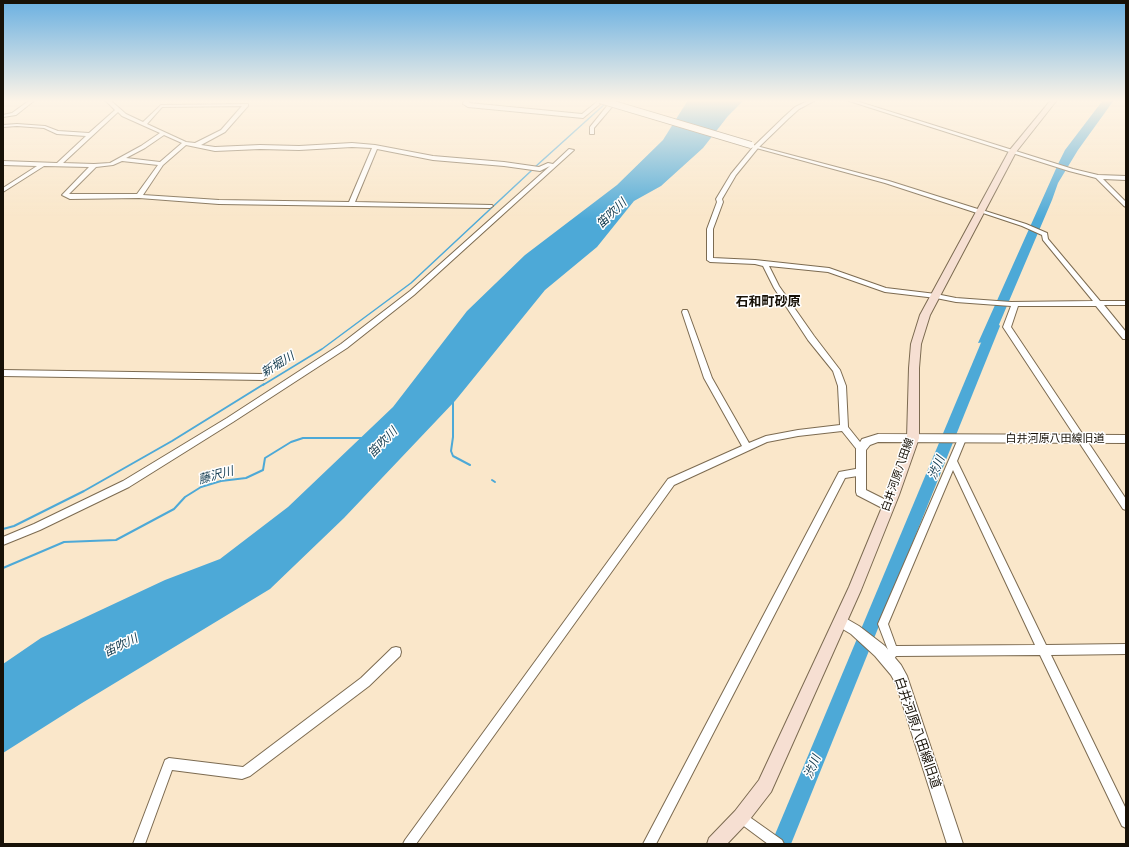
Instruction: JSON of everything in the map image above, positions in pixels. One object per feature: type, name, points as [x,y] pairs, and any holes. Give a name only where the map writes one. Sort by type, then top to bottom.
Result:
[{"type":"main road","name":"白井河原八田線","points":[[715,844],[741,817],[765,786],[854,590],[888,506],[913,438],[914,368],[916,344],[925,316],[980,211],[1013,152],[1023,140]]},
{"type":"street","points":[[58,164],[85,140]]},
{"type":"street","points":[[3,163],[94,166],[111,164],[122,159],[153,140]]},
{"type":"street","points":[[3,541],[38,527],[126,484],[230,420],[344,346],[412,293],[572,150],[565,151],[547,167],[540,169],[433,158],[375,147],[260,147],[215,149],[185,143],[177,140]]},
{"type":"street","points":[[196,145],[207,140]]},
{"type":"street","points":[[732,140],[887,182],[1043,232],[1045,234],[1045,239],[1126,337]]},
{"type":"street","points":[[760,140],[753,146],[719,199],[720,202],[710,229],[710,260],[755,262],[829,270],[885,290],[990,304],[1126,303]]},
{"type":"street","points":[[973,140],[1098,178],[1126,178]]},
{"type":"street","points":[[139,196],[161,164],[185,143]]},
{"type":"street","points":[[351,204],[375,147]]},
{"type":"street","points":[[122,159],[161,164]]},
{"type":"street","points":[[3,190],[43,164]]},
{"type":"street","points":[[94,166],[65,195],[70,198],[139,196],[220,202],[490,206]]},
{"type":"street","points":[[1098,178],[1126,204]]},
{"type":"street","points":[[766,264],[776,286],[811,338],[836,370],[842,386],[844,428],[861,449],[861,492],[888,506]]},
{"type":"street","points":[[1014,304],[1007,327],[1126,506]]},
{"type":"street","points":[[685,312],[708,378],[747,448]]},
{"type":"street","points":[[3,373],[263,377]]},
{"type":"street","points":[[409,844],[671,482],[766,439],[798,433],[844,428]]},
{"type":"street","name":"白井河原八田線旧道","points":[[861,449],[866,442],[878,438],[1126,438]]},
{"type":"street","points":[[960,439],[953,462],[883,624],[887,654],[1043,649],[1126,649]]},
{"type":"street","points":[[953,462],[1126,822]]},
{"type":"street","points":[[649,844],[842,475],[861,472]]},
{"type":"street","name":"白井河原八田線旧道","points":[[840,621],[855,630],[887,654],[902,681],[955,844]]},
{"type":"street","points":[[139,844],[169,764],[242,773],[246,772],[366,682],[396,652]]},
{"type":"street","points":[[741,817],[778,844]]},
{"type":"water","name":"笛吹川","points":[[663,140],[710,140],[703,148],[661,186],[634,201],[597,247],[545,290],[455,401],[344,518],[270,589],[82,703],[3,753],[3,664],[41,638],[165,580],[220,559],[288,507],[393,407],[467,311],[525,255],[617,185]]},
{"type":"water","points":[[1073,140],[1086,140],[1058,183],[992,341],[978,343],[1059,162],[1065,150]]},
{"type":"waterway","name":"新堀川","points":[[535,167],[565,140]]},
{"type":"waterway","name":"新堀川","points":[[263,385],[322,349],[411,283],[531,171]]},
{"type":"waterway","name":"渋川","points":[[781,844],[994,326]]},
{"type":"waterway","name":"新堀川","points":[[3,529],[14,526],[84,491],[172,441],[264,384]]},
{"type":"waterway","points":[[453,401],[453,437],[451,451],[453,456],[470,465]]},
{"type":"waterway","name":"藤沢川","points":[[3,568],[64,542],[116,540],[174,509],[185,497],[201,487],[221,481],[246,478],[263,470],[265,458],[291,442],[303,438],[363,438]]},
{"type":"district","name":"石和町砂原","points":[[768,303]]}]
